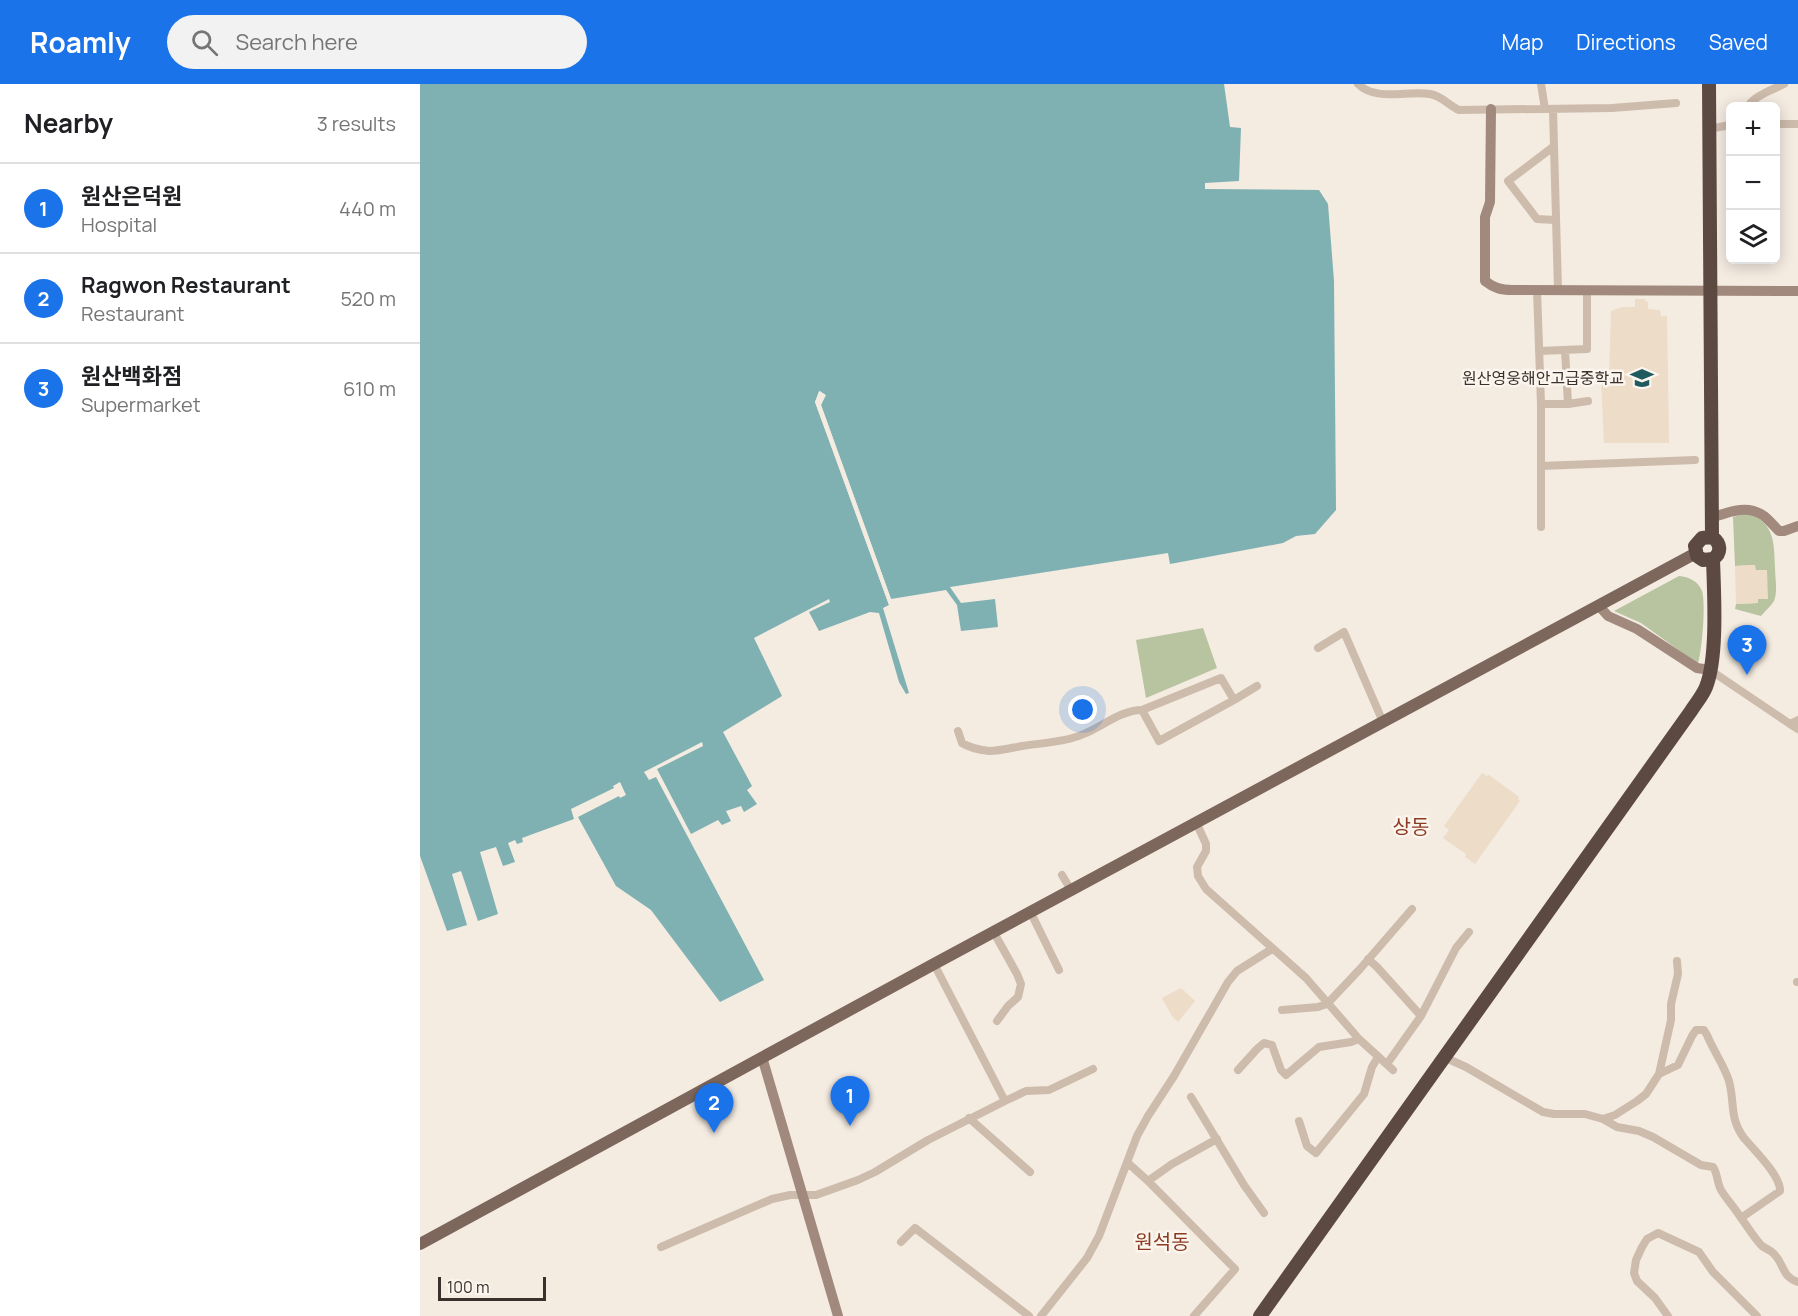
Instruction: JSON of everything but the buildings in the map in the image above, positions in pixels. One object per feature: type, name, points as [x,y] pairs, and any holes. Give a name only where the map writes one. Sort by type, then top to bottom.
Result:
[{"type":"highway","points":[[1709,84],[1712,537],[1719,548],[1718,555],[1713,559],[1703,560],[1696,553],[1695,546],[1699,540],[1712,537]]},
{"type":"highway","points":[[1265,1314],[1706,687],[1713,646],[1713,559]]},
{"type":"main road","points":[[1491,109],[1490,202],[1485,217],[1485,281],[1501,290],[1798,291]]},
{"type":"main road","points":[[1712,518],[1731,511],[1743,510],[1756,512],[1766,517],[1779,531],[1798,526]]},
{"type":"main road","points":[[420,1244],[993,931],[1696,553]]},
{"type":"main road","points":[[1599,606],[1608,616],[1637,629],[1697,668],[1710,670]]},
{"type":"main road","points":[[762,1058],[838,1316]]},
{"type":"street","points":[[1358,84],[1374,93],[1431,94],[1459,110],[1612,108],[1676,103]]},
{"type":"street","points":[[1541,84],[1549,110],[1553,147],[1558,289]]},
{"type":"street","points":[[1750,102],[1784,84]]},
{"type":"street","points":[[1780,124],[1798,124]]},
{"type":"street","points":[[1709,129],[1726,126]]},
{"type":"street","points":[[1553,147],[1508,181],[1537,219],[1555,220]]},
{"type":"street","points":[[1537,290],[1541,404],[1541,527]]},
{"type":"street","points":[[1539,351],[1587,349],[1587,290]]},
{"type":"street","points":[[1564,350],[1568,404]]},
{"type":"street","points":[[1541,404],[1588,401]]},
{"type":"street","points":[[1541,466],[1695,460]]},
{"type":"street","points":[[1318,648],[1344,632],[1383,722]]},
{"type":"street","points":[[1710,670],[1794,722],[1798,729]]},
{"type":"street","points":[[958,730],[962,744],[990,751],[1087,733],[1096,726],[1133,710],[1142,710],[1221,678],[1234,700]]},
{"type":"street","points":[[1142,710],[1159,741],[1257,686]]},
{"type":"street","points":[[1196,822],[1206,844],[1206,851],[1197,867],[1198,876],[1206,889],[1306,978],[1359,1039],[1390,1067],[1421,1016],[1456,948],[1469,932]]},
{"type":"street","points":[[1062,875],[1071,890]]},
{"type":"street","points":[[1282,1010],[1327,1004],[1412,909]]},
{"type":"street","points":[[1030,911],[1059,970]]},
{"type":"street","points":[[993,931],[1021,984],[1018,997],[997,1021]]},
{"type":"street","points":[[1041,1316],[1087,1258],[1099,1236],[1137,1136],[1228,982],[1237,971],[1272,949]]},
{"type":"street","points":[[1368,959],[1421,1016]]},
{"type":"street","points":[[1602,1119],[1615,1115],[1646,1094],[1659,1074],[1671,1020],[1671,1004],[1678,974],[1677,961]]},
{"type":"street","points":[[934,963],[1005,1101]]},
{"type":"street","points":[[1659,1074],[1678,1065],[1692,1035],[1696,1030],[1704,1030],[1729,1081],[1732,1113],[1736,1124],[1743,1137],[1781,1186],[1780,1191],[1741,1218]]},
{"type":"street","points":[[1238,1070],[1264,1043],[1272,1045],[1281,1070],[1286,1075],[1319,1047],[1359,1039]]},
{"type":"street","points":[[1299,1121],[1307,1146],[1316,1153],[1364,1094],[1372,1067],[1378,1057]]},
{"type":"street","points":[[1446,1058],[1466,1067],[1543,1112],[1585,1114],[1602,1119],[1617,1127],[1639,1131],[1653,1137],[1701,1165],[1713,1167],[1720,1188],[1741,1218],[1763,1247],[1771,1250],[1777,1256],[1783,1272],[1791,1280],[1798,1282]]},
{"type":"street","points":[[661,1247],[772,1199],[790,1195],[816,1195],[858,1180],[969,1118],[1026,1091],[1049,1090],[1093,1069]]},
{"type":"street","points":[[1191,1097],[1244,1185],[1264,1213]]},
{"type":"street","points":[[969,1118],[1030,1172]]},
{"type":"street","points":[[1148,1181],[1172,1164],[1217,1139]]},
{"type":"street","points":[[1128,1162],[1235,1269],[1194,1316]]},
{"type":"street","points":[[901,1242],[915,1228],[1029,1316]]},
{"type":"street","points":[[1668,1316],[1637,1281],[1634,1273],[1636,1260],[1642,1247],[1647,1239],[1658,1233],[1699,1252],[1713,1272],[1757,1316]]},
{"type":"green space","points":[[1748,513],[1763,522],[1773,542],[1775,597],[1773,603],[1761,616],[1735,609],[1736,604],[1757,603],[1766,570],[1755,570],[1755,565],[1735,566],[1733,517]]},
{"type":"green space","points":[[1679,576],[1693,580],[1702,591],[1703,627],[1698,664],[1641,623],[1614,611]]},
{"type":"green space","points":[[1203,628],[1217,668],[1146,698],[1136,640]]},
{"type":"shaded area","name":"원산영웅해안고급중학교","points":[[1635,299],[1645,299],[1648,302],[1648,309],[1660,310],[1661,316],[1667,316],[1669,443],[1604,443],[1601,379],[1609,379],[1611,311],[1622,307],[1635,307]]},
{"type":"shaded area","points":[[1755,565],[1756,570],[1767,570],[1768,599],[1758,599],[1758,603],[1736,604],[1735,566]]},
{"type":"shaded area","points":[[1482,773],[1489,775],[1519,797],[1520,801],[1475,864],[1465,857],[1466,854],[1443,838],[1449,830],[1444,826]]},
{"type":"shaded area","points":[[1181,988],[1195,1001],[1178,1022],[1162,998]]},
{"type":"water","points":[[420,84],[1224,84],[1230,127],[1241,128],[1239,181],[1205,183],[1205,189],[1319,190],[1328,204],[1334,281],[1336,510],[1315,534],[1296,536],[1283,543],[1170,564],[1168,553],[950,587],[961,603],[995,599],[998,627],[961,631],[957,605],[946,590],[891,599],[821,405],[825,395],[820,391],[815,402],[889,605],[883,608],[909,693],[906,694],[899,682],[879,613],[870,612],[819,631],[809,612],[830,602],[829,599],[754,638],[782,696],[723,732],[752,786],[747,790],[757,804],[744,812],[741,806],[726,811],[731,821],[722,825],[718,820],[691,834],[657,769],[703,746],[702,742],[644,772],[649,780],[656,777],[764,980],[720,1002],[651,910],[616,886],[578,817],[619,796],[620,798],[626,795],[620,782],[613,786],[614,788],[571,809],[574,819],[522,838],[523,842],[517,844],[515,840],[508,843],[515,862],[503,866],[496,847],[480,852],[498,914],[478,921],[461,871],[452,874],[467,925],[447,931],[420,856]]},
{"type":"pier","points":[[819,391],[826,395],[821,405],[891,599],[889,605],[815,402]]},
{"type":"place","name":"원산영웅해안고급중학교","points":[[1642,378]]},
{"type":"place","name":"원산백화점","points":[[1747,675]]},
{"type":"place","name":"원산은덕원","points":[[850,1126]]},
{"type":"place","name":"Ragwon Restaurant","points":[[714,1133]]},
{"type":"district","name":"상동","points":[[1411,827]]},
{"type":"district","name":"원석동","points":[[1162,1242]]}]
